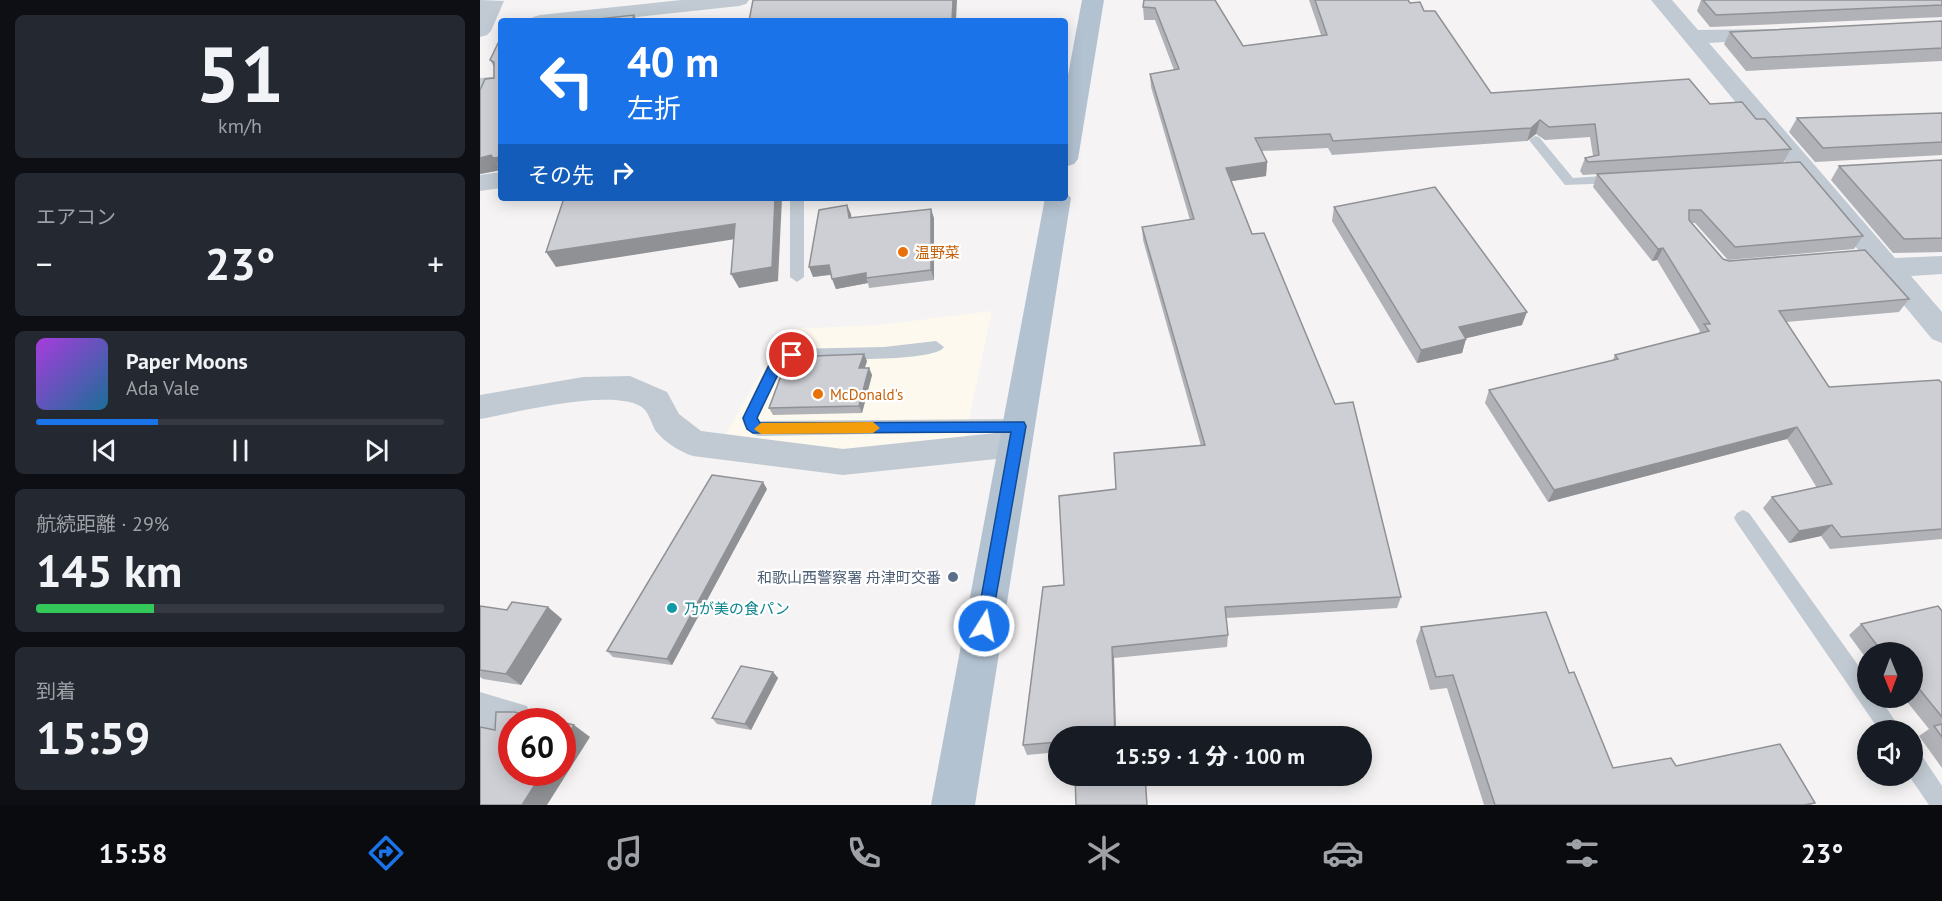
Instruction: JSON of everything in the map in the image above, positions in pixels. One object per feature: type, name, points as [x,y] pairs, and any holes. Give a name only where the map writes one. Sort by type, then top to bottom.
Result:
[{"type":"main road","points":[[1068,138],[1093,0]]},
{"type":"main road","points":[[953,805],[1057,201]]},
{"type":"street","points":[[487,0],[494,1],[488,28]]},
{"type":"street","points":[[568,18],[739,0]]},
{"type":"street","points":[[1661,0],[1796,170],[1872,259],[1942,332]]},
{"type":"street","points":[[1692,37],[1787,32]]},
{"type":"street","points":[[480,85],[498,83]]},
{"type":"street","points":[[1796,170],[1841,170]]},
{"type":"street","points":[[480,183],[498,180]]},
{"type":"street","points":[[1872,259],[1942,265]]},
{"type":"street","points":[[480,407],[583,389],[630,388],[656,400],[668,423],[693,443],[843,462],[1017,435]]},
{"type":"lane","points":[[1535,140],[1569,182],[1628,179]]},
{"type":"lane","points":[[796,201],[797,277]]},
{"type":"lane","points":[[936,347],[884,353],[792,355],[779,358],[750,418],[752,425],[758,429],[1017,435]]},
{"type":"lane","points":[[1743,518],[1857,681]]},
{"type":"lane","points":[[1923,777],[1942,805]]},
{"type":"shaded area","points":[[992,311],[965,438],[848,449],[725,435],[786,329],[879,325]]},
{"type":"building","points":[[753,0],[953,0],[952,18],[750,18]]},
{"type":"building","points":[[1144,0],[1215,0],[1243,46],[1327,35],[1315,0],[1420,2],[1424,11],[1435,11],[1491,93],[1689,79],[1710,104],[1742,102],[1756,119],[1765,119],[1791,149],[1588,162],[1585,158],[1599,155],[1595,124],[1549,127],[1540,120],[1531,128],[1333,141],[1330,134],[1255,138],[1267,162],[1226,168],[1252,234],[1264,233],[1335,404],[1353,402],[1401,597],[1225,607],[1228,635],[1112,647],[1115,726],[1048,726],[1048,743],[1023,745],[1043,587],[1064,585],[1059,496],[1116,489],[1114,453],[1205,445],[1142,227],[1194,219],[1150,74],[1179,69],[1155,8],[1143,7]]},
{"type":"building","points":[[1703,0],[1942,0],[1942,5],[1716,15]]},
{"type":"building","points":[[634,15],[633,18],[607,18]]},
{"type":"building","points":[[1942,21],[1942,48],[1752,58],[1730,32]]},
{"type":"building","points":[[498,43],[498,157],[493,158],[491,155],[480,158],[480,90],[485,79],[494,78],[494,62],[490,60]]},
{"type":"building","points":[[1942,113],[1942,142],[1823,148],[1797,118]]},
{"type":"building","points":[[1942,160],[1942,238],[1904,239],[1839,166]]},
{"type":"building","points":[[1800,162],[1863,236],[1735,247],[1701,210],[1689,210],[1689,220],[1723,259],[1729,261],[1865,250],[1909,299],[1779,311],[1829,387],[1939,380],[1942,383],[1942,529],[1841,537],[1832,525],[1799,531],[1772,497],[1832,484],[1797,427],[1554,490],[1489,390],[1618,359],[1615,355],[1709,331],[1704,324],[1710,324],[1663,248],[1658,249],[1597,174]]},
{"type":"building","points":[[1435,187],[1527,312],[1459,327],[1466,339],[1421,350],[1334,207]]},
{"type":"building","points":[[563,201],[775,201],[772,267],[731,274],[735,224],[546,252]]},
{"type":"building","points":[[847,205],[849,218],[931,209],[931,270],[866,278],[866,273],[832,279],[829,265],[809,267],[819,210]]},
{"type":"building","name":"McDonald's","points":[[864,354],[859,368],[869,368],[859,406],[769,408],[788,357]]},
{"type":"building","points":[[712,475],[763,482],[667,659],[607,651]]},
{"type":"building","points":[[512,602],[548,607],[506,674],[480,670],[480,606],[507,610]]},
{"type":"building","points":[[1938,606],[1942,611],[1942,717],[1923,694],[1923,642],[1874,642],[1861,624]]},
{"type":"building","points":[[1546,612],[1569,673],[1574,672],[1613,768],[1671,758],[1676,766],[1780,744],[1815,803],[1804,805],[1495,805],[1453,675],[1436,677],[1421,627]]},
{"type":"building","points":[[741,666],[773,672],[745,724],[712,718]]},
{"type":"building","points":[[496,712],[498,712],[498,786],[534,786],[522,805],[480,805],[480,727],[495,730]]},
{"type":"building","points":[[1942,724],[1942,737],[1934,726]]},
{"type":"building","points":[[1075,786],[1146,786],[1147,805],[1076,805]]},
{"type":"slow traffic","points":[[761,429],[873,428]]},
{"type":"place","name":"温野菜","points":[[903,252]]},
{"type":"place","name":"McDonald's","points":[[818,394]]},
{"type":"place","name":"和歌山西警察署 舟津町交番","points":[[953,577]]},
{"type":"place","name":"乃が美の食パン","points":[[672,608]]},
{"type":"route","points":[[792,355],[779,358],[776,362],[750,418],[752,425],[758,429],[1019,426],[984,626]]}]
